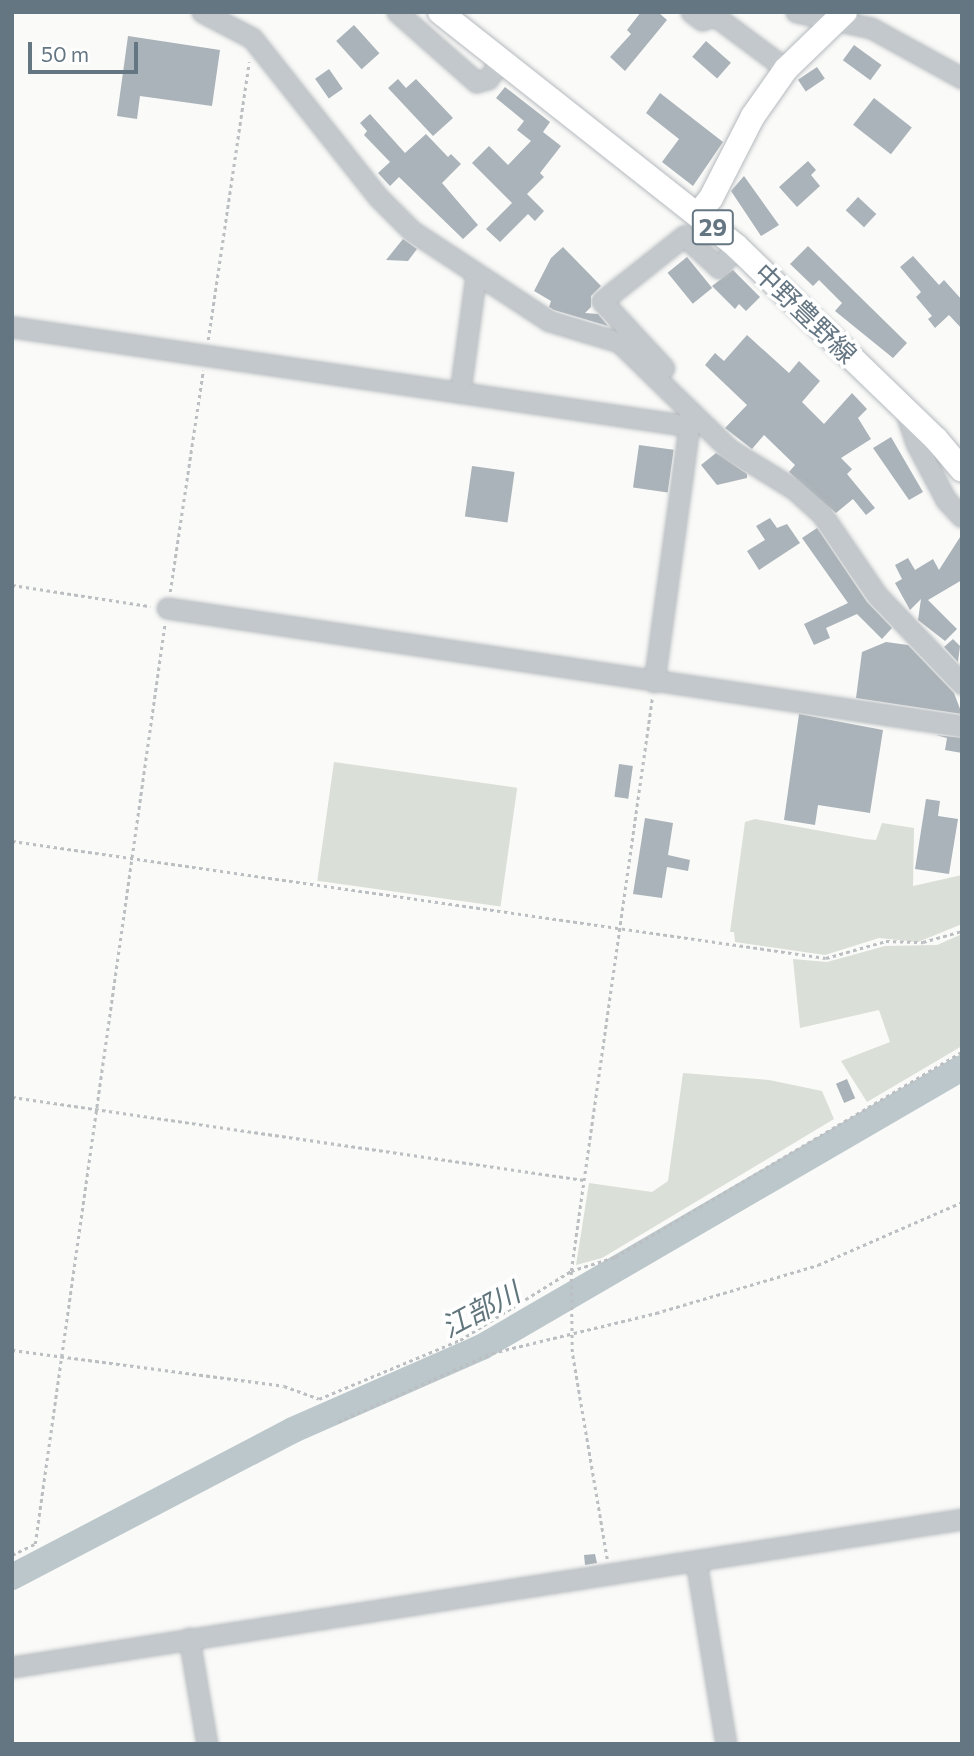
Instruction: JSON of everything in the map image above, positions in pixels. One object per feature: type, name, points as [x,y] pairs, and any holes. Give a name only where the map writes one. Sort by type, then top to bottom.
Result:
[{"type":"main road","name":"中野豊野線","points":[[440,12],[736,246],[904,408],[962,470]]},
{"type":"main road","points":[[698,214],[711,198],[753,116],[786,69],[837,17]]},
{"type":"street","points":[[202,12],[252,38],[332,134],[378,197],[412,231],[549,321],[619,342],[658,377],[691,419],[729,449],[794,489],[821,513],[877,595],[962,684]]},
{"type":"street","points":[[397,12],[476,82],[488,79],[500,61]]},
{"type":"street","points":[[691,12],[702,20],[715,16],[786,69]]},
{"type":"street","points":[[796,12],[837,17],[871,28],[962,78]]},
{"type":"street","points":[[658,377],[664,368],[602,301],[684,236],[719,268],[736,246]]},
{"type":"street","points":[[460,392],[476,274]]},
{"type":"street","points":[[12,327],[460,392],[691,419]]},
{"type":"street","points":[[904,408],[916,443],[946,500],[962,517]]},
{"type":"street","points":[[654,682],[691,419]]},
{"type":"street","points":[[167,608],[962,726]]},
{"type":"street","points":[[12,1667],[962,1519]]},
{"type":"street","points":[[696,1561],[726,1744]]},
{"type":"street","points":[[189,1638],[207,1744]]},
{"type":"path","points":[[12,1555],[35,1544],[99,1110],[167,608],[252,38]]},
{"type":"path","points":[[12,585],[167,608]]},
{"type":"path","points":[[610,1574],[572,1333],[571,1271],[654,682]]},
{"type":"path","points":[[12,841],[826,958],[886,941],[923,942],[962,931]]},
{"type":"path","points":[[12,1350],[284,1386],[319,1399],[460,1340],[571,1271],[615,1256],[962,1052]]},
{"type":"path","points":[[12,1097],[585,1180]]},
{"type":"path","points":[[338,1422],[492,1353],[818,1265],[962,1202]]},
{"type":"shaded area","points":[[334,762],[517,788],[500,907],[317,881]]},
{"type":"shaded area","points":[[755,819],[876,840],[882,823],[914,828],[913,886],[962,875],[962,924],[918,942],[879,938],[825,955],[735,942],[734,932],[730,932],[745,822]]},
{"type":"shaded area","points":[[962,934],[962,1046],[867,1102],[841,1061],[890,1042],[879,1010],[800,1028],[793,959],[827,962],[885,946],[937,945]]},
{"type":"shaded area","points":[[683,1073],[769,1080],[822,1091],[834,1119],[602,1258],[576,1265],[589,1183],[652,1192],[668,1181]]},
{"type":"building","points":[[641,12],[658,12],[667,20],[625,71],[610,57],[631,34],[627,30]]},
{"type":"building","points":[[354,25],[379,53],[362,69],[336,41]]},
{"type":"building","points":[[128,36],[220,50],[212,106],[140,96],[137,119],[117,116]]},
{"type":"building","points":[[706,41],[731,63],[717,78],[692,57]]},
{"type":"building","points":[[854,45],[882,65],[870,80],[843,60]]},
{"type":"building","points":[[817,67],[825,79],[806,91],[798,80]]},
{"type":"building","points":[[329,69],[343,89],[329,98],[315,79]]},
{"type":"building","points":[[398,79],[406,88],[416,79],[453,118],[433,136],[388,88]]},
{"type":"building","points":[[505,87],[550,122],[543,132],[561,146],[540,173],[544,177],[527,194],[544,211],[535,221],[528,214],[500,242],[486,229],[512,203],[472,163],[489,146],[508,165],[531,141],[517,130],[524,121],[496,98]]},
{"type":"building","points":[[660,93],[723,142],[693,186],[662,162],[679,139],[646,113]]},
{"type":"building","points":[[874,98],[912,128],[891,154],[853,125]]},
{"type":"building","points":[[370,114],[405,153],[426,134],[448,157],[451,154],[461,164],[442,183],[478,225],[463,239],[399,177],[390,186],[378,173],[390,162],[364,135],[367,131],[360,123]]},
{"type":"building","points":[[808,161],[816,170],[811,175],[820,186],[797,207],[779,187]]},
{"type":"building","points":[[744,176],[779,225],[761,236],[731,191]]},
{"type":"building","points":[[858,197],[876,214],[864,227],[846,210]]},
{"type":"building","points":[[403,239],[417,249],[408,261],[386,260]]},
{"type":"building","points":[[808,246],[907,343],[893,358],[835,311],[842,303],[819,280],[813,286],[790,264]]},
{"type":"building","points":[[563,247],[601,286],[591,296],[591,307],[585,313],[598,314],[608,326],[554,310],[549,307],[551,301],[534,291],[551,258]]},
{"type":"building","points":[[913,256],[939,285],[944,280],[962,300],[962,329],[949,315],[935,328],[928,319],[932,316],[916,297],[921,292],[900,267]]},
{"type":"building","points":[[687,257],[712,288],[693,304],[668,273]]},
{"type":"building","points":[[733,270],[760,297],[746,311],[739,304],[735,309],[712,286]]},
{"type":"building","points":[[747,335],[789,373],[799,361],[820,381],[802,402],[824,424],[852,393],[867,409],[858,418],[871,439],[841,458],[852,469],[847,474],[875,508],[866,515],[853,499],[836,513],[789,472],[795,465],[764,435],[752,449],[725,428],[747,405],[705,365],[715,353],[724,361]]},
{"type":"building","points":[[891,437],[923,492],[909,500],[873,448]]},
{"type":"building","points":[[639,445],[674,450],[668,492],[633,488]]},
{"type":"building","points":[[716,453],[747,474],[747,478],[717,485],[701,465]]},
{"type":"building","points":[[472,466],[515,472],[507,522],[465,517]]},
{"type":"building","points":[[770,518],[777,528],[787,524],[800,543],[759,570],[747,551],[765,540],[756,526]]},
{"type":"building","points":[[817,528],[867,602],[892,628],[882,639],[857,614],[826,628],[830,638],[814,645],[804,624],[848,603],[802,538]]},
{"type":"building","points":[[962,534],[962,580],[928,600],[957,629],[945,641],[918,620],[921,599],[910,610],[895,583],[902,579],[895,565],[908,558],[915,570],[933,559],[939,570]]},
{"type":"building","points":[[953,639],[960,646],[958,662],[944,647]]},
{"type":"building","points":[[886,642],[908,645],[954,693],[962,714],[856,698],[862,652]]},
{"type":"building","points":[[799,714],[883,730],[870,813],[818,805],[815,825],[784,820]]},
{"type":"building","points":[[936,735],[962,738],[962,753],[945,750],[947,738]]},
{"type":"building","points":[[619,764],[633,766],[628,799],[614,797]]},
{"type":"building","points":[[926,799],[940,801],[938,816],[958,819],[949,874],[915,869]]},
{"type":"building","points":[[645,818],[673,823],[668,855],[690,860],[688,871],[667,867],[662,898],[633,894]]},
{"type":"building","points":[[847,1079],[855,1098],[844,1103],[836,1084]]},
{"type":"building","points":[[595,1554],[597,1563],[585,1565],[584,1555]]},
{"type":"waterway","name":"江部川","points":[[12,1577],[293,1430],[482,1347],[962,1068]]}]
